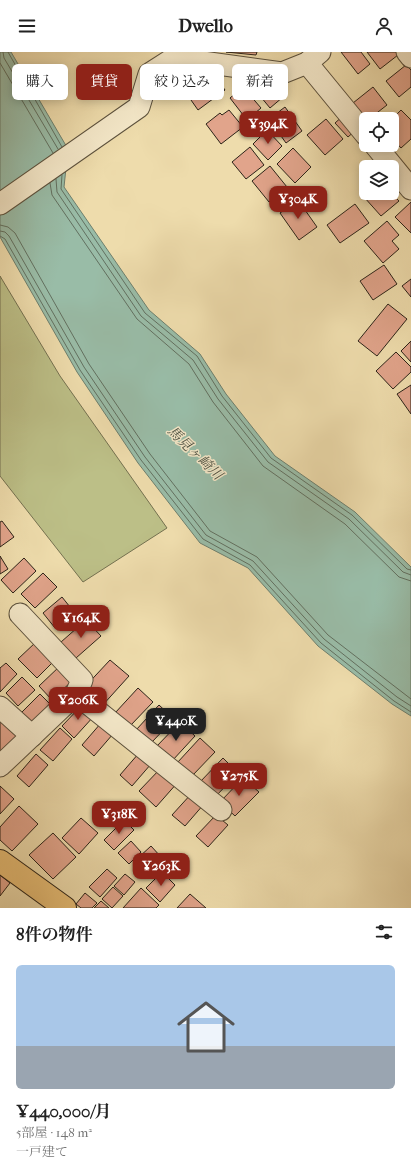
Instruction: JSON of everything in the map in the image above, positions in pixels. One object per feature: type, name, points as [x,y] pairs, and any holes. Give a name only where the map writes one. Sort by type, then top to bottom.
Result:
[{"type":"main road","points":[[0,861],[65,908]]},
{"type":"lane","points":[[407,52],[411,57]]},
{"type":"lane","points":[[0,204],[139,107],[150,74],[174,58],[282,73],[313,58],[359,125]]},
{"type":"lane","points":[[381,152],[411,189]]},
{"type":"lane","points":[[0,766],[76,694],[82,680],[20,614]]},
{"type":"lane","points":[[76,694],[221,810]]},
{"type":"lane","points":[[0,707],[32,736]]},
{"type":"green space","points":[[0,276],[60,376],[167,528],[83,582],[0,476]]},
{"type":"water","name":"馬見ヶ崎川","points":[[0,52],[11,52],[18,64],[12,64],[12,100],[39,100],[68,149],[64,187],[149,310],[200,354],[226,394],[275,456],[355,512],[411,567],[411,716],[392,704],[318,646],[248,568],[200,543],[138,463],[77,372],[0,237]]},
{"type":"building","points":[[226,52],[257,52],[256,55]]},
{"type":"building","points":[[341,52],[361,52],[370,64],[358,74]]},
{"type":"building","points":[[367,52],[396,52],[398,55],[380,69]]},
{"type":"building","points":[[406,65],[411,70],[411,87],[399,97],[386,81]]},
{"type":"building","points":[[373,87],[387,105],[378,112],[360,112],[353,103]]},
{"type":"building","points":[[232,96],[232,100],[254,100],[261,108],[247,120],[230,98]]},
{"type":"building","points":[[191,100],[212,100],[198,110]]},
{"type":"building","points":[[263,100],[279,100],[270,108]]},
{"type":"building","points":[[285,107],[302,131],[286,143],[269,119]]},
{"type":"building","points":[[229,110],[243,127],[221,144],[206,124],[220,113],[222,115]]},
{"type":"building","points":[[401,110],[411,120],[411,139],[401,148],[399,146],[399,112]]},
{"type":"building","points":[[344,115],[357,129],[348,137],[335,123]]},
{"type":"building","points":[[326,119],[343,139],[325,155],[307,135]]},
{"type":"building","points":[[267,130],[282,146],[268,160],[253,144]]},
{"type":"building","points":[[250,147],[264,165],[246,179],[232,162]]},
{"type":"building","points":[[293,148],[311,167],[295,183],[277,164]]},
{"type":"building","points":[[270,166],[287,187],[269,202],[252,181]]},
{"type":"building","points":[[298,200],[317,227],[299,240],[280,213]]},
{"type":"building","points":[[367,200],[399,201],[381,216]]},
{"type":"building","points":[[411,202],[411,233],[395,217]]},
{"type":"building","points":[[355,204],[369,223],[340,243],[327,225]]},
{"type":"building","points":[[387,221],[399,235],[392,241],[399,249],[383,263],[364,241]]},
{"type":"building","points":[[384,265],[397,284],[373,300],[360,281]]},
{"type":"building","points":[[411,279],[411,297],[402,286]]},
{"type":"building","points":[[388,304],[407,319],[377,356],[358,341]]},
{"type":"building","points":[[411,341],[411,362],[401,351]]},
{"type":"building","points":[[396,352],[411,367],[411,372],[393,389],[376,371]]},
{"type":"building","points":[[411,385],[411,414],[397,394]]},
{"type":"building","points":[[2,521],[14,537],[0,547],[0,522]]},
{"type":"building","points":[[0,556],[8,569],[0,574]]},
{"type":"building","points":[[24,558],[36,571],[13,593],[1,580]]},
{"type":"building","points":[[43,573],[57,587],[35,608],[21,594]]},
{"type":"building","points":[[62,597],[74,612],[55,628],[43,613]]},
{"type":"building","points":[[86,620],[101,636],[76,658],[61,642]]},
{"type":"building","points":[[36,642],[54,661],[37,678],[18,659]]},
{"type":"building","points":[[110,660],[129,676],[101,707],[81,691]]},
{"type":"building","points":[[6,663],[17,674],[0,692],[0,668]]},
{"type":"building","points":[[61,665],[74,679],[52,700],[39,686]]},
{"type":"building","points":[[22,677],[35,690],[18,706],[6,693]]},
{"type":"building","points":[[138,688],[153,702],[130,726],[115,713]]},
{"type":"building","points":[[40,694],[53,707],[31,728],[19,715]]},
{"type":"building","points":[[82,705],[94,716],[74,738],[62,726]]},
{"type":"building","points":[[159,705],[174,719],[151,743],[136,730]]},
{"type":"building","points":[[0,719],[20,739],[0,758]]},
{"type":"building","points":[[180,722],[195,736],[172,761],[156,747]]},
{"type":"building","points":[[101,723],[113,734],[94,756],[82,745]]},
{"type":"building","points":[[60,728],[72,739],[53,761],[40,750]]},
{"type":"building","points":[[200,738],[215,752],[192,776],[177,763]]},
{"type":"building","points":[[139,753],[151,764],[132,786],[120,775]]},
{"type":"building","points":[[36,754],[48,765],[29,787],[17,776]]},
{"type":"building","points":[[223,758],[238,773],[215,797],[199,783]]},
{"type":"building","points":[[161,768],[178,782],[156,807],[139,791]]},
{"type":"building","points":[[243,778],[259,792],[235,816],[220,802]]},
{"type":"building","points":[[0,786],[14,799],[0,814]]},
{"type":"building","points":[[192,793],[204,804],[185,826],[172,815]]},
{"type":"building","points":[[19,806],[38,824],[12,851],[0,840],[0,827]]},
{"type":"building","points":[[216,815],[228,825],[208,847],[196,836]]},
{"type":"building","points":[[81,818],[98,833],[79,854],[62,838]]},
{"type":"building","points":[[124,820],[134,830],[114,850],[104,840]]},
{"type":"building","points":[[53,833],[76,857],[53,879],[29,855]]},
{"type":"building","points":[[131,841],[141,852],[129,864],[118,853]]},
{"type":"building","points":[[151,846],[161,857],[149,868],[138,858]]},
{"type":"building","points":[[107,869],[117,878],[100,897],[89,887]]},
{"type":"building","points":[[162,872],[175,885],[160,902],[146,888]]},
{"type":"building","points":[[125,874],[135,882],[124,895],[114,886]]},
{"type":"building","points":[[0,875],[10,883],[0,896]]},
{"type":"building","points":[[113,887],[123,896],[112,908],[102,899]]},
{"type":"building","points":[[141,888],[159,905],[156,908],[123,908]]},
{"type":"building","points":[[85,893],[97,903],[92,908],[81,908],[76,904]]},
{"type":"building","points":[[190,894],[206,908],[177,908]]},
{"type":"building","points":[[101,901],[109,908],[94,908]]}]
